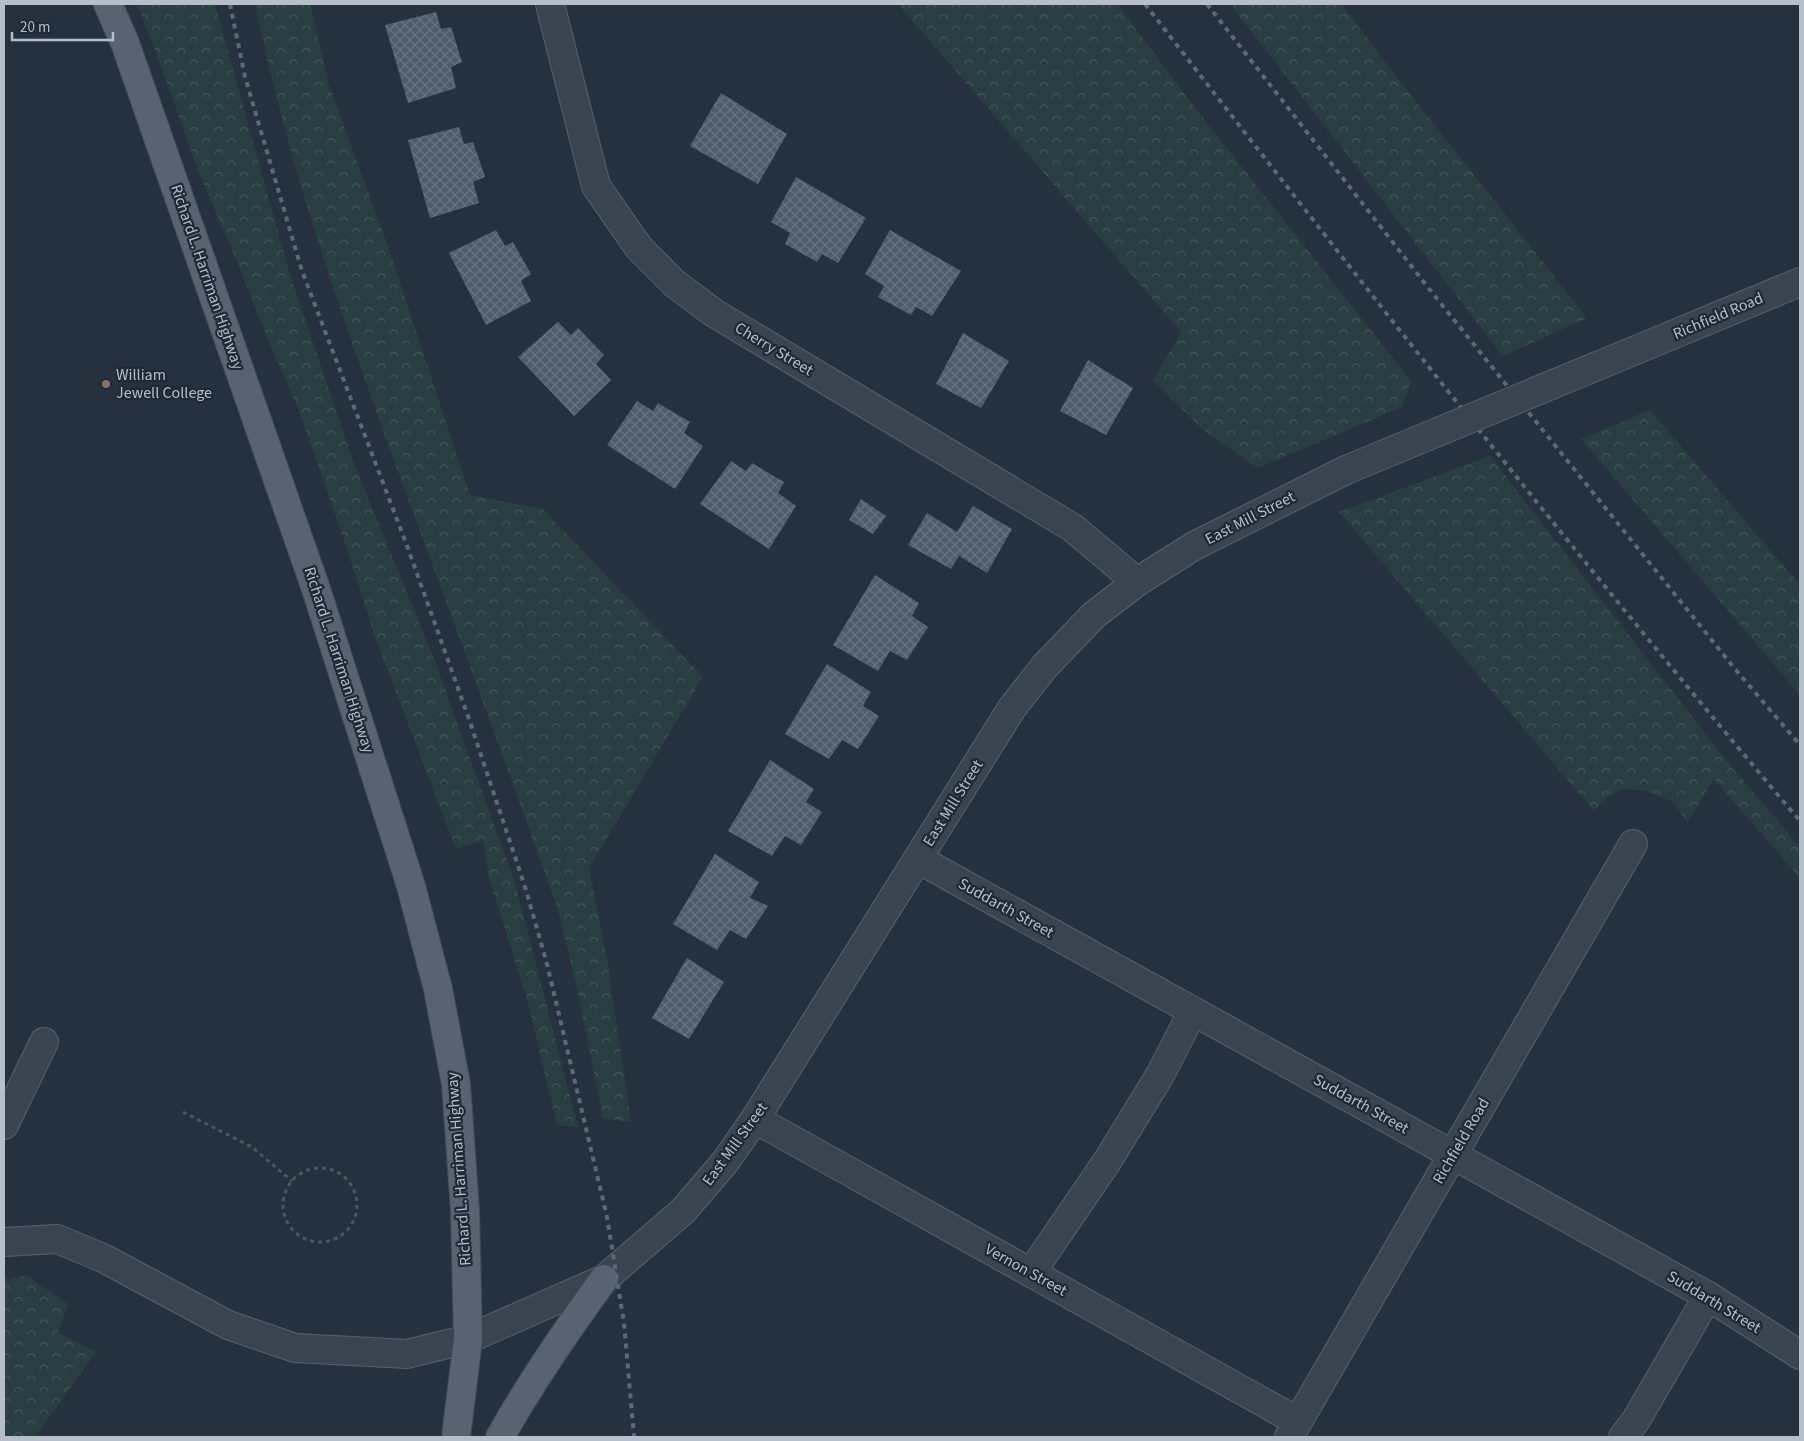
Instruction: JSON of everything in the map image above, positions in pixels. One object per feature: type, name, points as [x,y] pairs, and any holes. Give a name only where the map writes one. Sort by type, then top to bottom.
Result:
[{"type":"main road","name":"Richard L. Harriman Highway","points":[[108,4],[125,43],[316,589],[411,886],[438,989],[456,1084],[465,1210],[468,1340]]},
{"type":"main road","points":[[500,1437],[527,1388],[604,1279]]},
{"type":"main road","points":[[456,1437],[468,1340]]},
{"type":"street","name":"Cherry Street","points":[[550,4],[596,186],[639,248],[667,276],[714,313],[1073,528],[1137,582]]},
{"type":"street","name":"Richfield Road","points":[[1636,350],[1800,282]]},
{"type":"street","name":"East Mill Street","points":[[4,1242],[57,1239],[103,1258],[228,1325],[295,1348],[407,1354],[468,1340],[604,1279],[683,1211],[725,1162],[755,1119],[1012,708],[1045,666],[1094,615],[1137,582],[1194,546],[1346,470],[1636,350]]},
{"type":"street","name":"Richfield Road","points":[[1293,1429],[1633,844]]},
{"type":"street","name":"Suddarth Street","points":[[918,858],[1708,1296],[1800,1355]]},
{"type":"street","points":[[1031,1273],[1108,1160],[1160,1075],[1193,1011]]},
{"type":"street","points":[[4,1124],[44,1042]]},
{"type":"street","name":"Vernon Street","points":[[755,1119],[1031,1273],[1293,1429]]},
{"type":"street","points":[[1623,1437],[1636,1420],[1708,1296]]},
{"type":"path","points":[[184,1112],[252,1146],[292,1181]]},
{"type":"path","points":[[314,1169],[327,1169],[339,1174],[349,1182],[355,1193],[357,1206],[354,1218],[348,1229],[339,1237],[329,1241],[306,1240],[296,1234],[288,1224],[284,1214],[283,1202],[292,1181],[302,1173],[314,1169]]},
{"type":"green space","points":[[137,4],[215,4],[288,268],[353,461],[436,664],[515,883],[578,1127],[557,1125],[527,999],[489,878],[483,840],[456,849],[376,640],[344,540],[298,408],[199,173]]},
{"type":"green space","points":[[255,4],[310,4],[329,85],[388,246],[470,495],[543,509],[703,677],[589,868],[607,959],[631,1122],[603,1118],[578,993],[558,910],[323,257],[269,68]]},
{"type":"green space","points":[[898,4],[1117,4],[1193,105],[1411,381],[1402,407],[1257,468],[1202,429],[1153,380],[1181,332]]},
{"type":"green space","points":[[1230,4],[1341,4],[1587,318],[1503,356]]},
{"type":"green space","points":[[1650,410],[1800,585],[1800,695],[1581,439]]},
{"type":"green space","points":[[1490,456],[1729,764],[1800,847],[1800,878],[1714,779],[1687,822],[1673,802],[1647,791],[1624,789],[1608,796],[1594,811],[1339,512]]},
{"type":"green space","points":[[26,1275],[68,1304],[58,1333],[96,1352],[35,1437],[4,1437],[4,1277],[10,1280]]},
{"type":"building","points":[[436,12],[441,29],[451,27],[462,62],[451,67],[456,88],[408,103],[385,25]]},
{"type":"building","points":[[721,93],[787,134],[758,184],[690,146]]},
{"type":"building","points":[[459,127],[464,144],[473,142],[485,177],[473,182],[479,203],[430,218],[408,140]]},
{"type":"building","points":[[796,177],[866,218],[838,263],[822,254],[817,262],[785,244],[790,233],[771,222]]},
{"type":"building","points":[[496,230],[505,246],[513,242],[531,274],[521,281],[531,301],[486,325],[449,253]]},
{"type":"building","points":[[890,230],[961,271],[932,316],[916,307],[911,315],[878,297],[884,286],[865,274]]},
{"type":"building","points":[[558,322],[571,335],[578,328],[604,355],[596,364],[611,380],[574,416],[518,357]]},
{"type":"building","points":[[963,333],[1009,361],[981,408],[936,384]]},
{"type":"building","points":[[1088,360],[1133,388],[1106,435],[1060,411]]},
{"type":"building","points":[[637,401],[653,411],[658,403],[690,422],[684,433],[703,446],[675,489],[607,445]]},
{"type":"building","points":[[731,461],[746,471],[752,463],[784,482],[778,493],[796,506],[769,549],[700,504]]},
{"type":"building","points":[[861,499],[886,516],[873,534],[849,520]]},
{"type":"building","points":[[973,506],[1012,529],[987,573],[959,556],[951,569],[908,545],[927,513],[957,532]]},
{"type":"building","points":[[875,575],[919,603],[912,616],[928,627],[907,660],[890,651],[878,671],[833,645]]},
{"type":"building","points":[[827,664],[871,692],[863,706],[879,716],[858,749],[842,740],[829,759],[785,734]]},
{"type":"building","points":[[770,760],[814,789],[806,802],[822,812],[801,845],[785,836],[772,856],[728,831]]},
{"type":"building","points":[[715,854],[759,882],[750,898],[768,906],[746,939],[730,930],[717,950],[673,924]]},
{"type":"building","points":[[687,958],[724,982],[689,1039],[652,1018]]},
{"type":"railway","points":[[230,4],[245,77],[302,271],[406,543],[468,716],[526,890],[547,964],[607,1217],[624,1323],[634,1437]]},
{"type":"railway","points":[[1145,4],[1387,314],[1550,518],[1632,620],[1800,821]]},
{"type":"railway","points":[[1207,4],[1430,290],[1735,669],[1800,745]]},
{"type":"place","name":"William Jewell College","points":[[106,384]]}]
